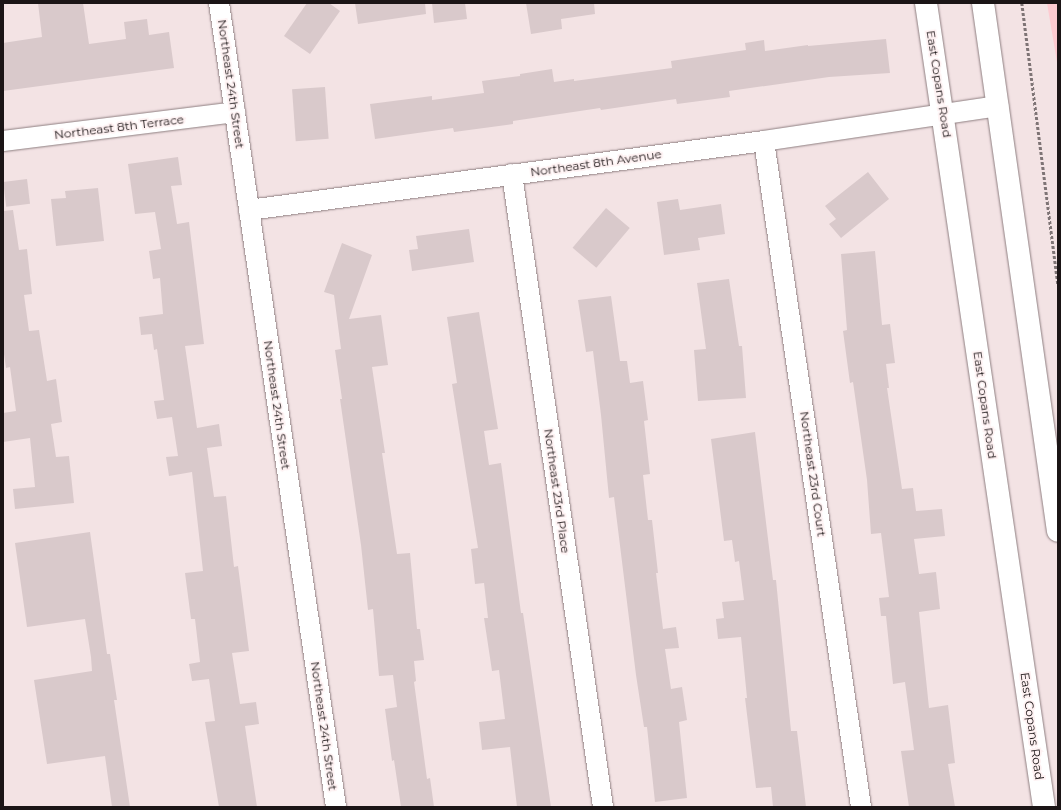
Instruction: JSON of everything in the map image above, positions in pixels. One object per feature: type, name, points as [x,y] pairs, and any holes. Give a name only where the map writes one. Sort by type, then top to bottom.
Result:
[{"type":"main road","name":"East Copans Road","points":[[926,3],[1044,807]]},
{"type":"main road","points":[[983,3],[1058,531]]},
{"type":"street","name":"Northeast 24th Street","points":[[219,3],[336,807]]},
{"type":"street","name":"Northeast 8th Avenue","points":[[249,210],[764,141],[998,106]]},
{"type":"street","name":"Northeast 8th Terrace","points":[[3,141],[234,112]]},
{"type":"street","name":"Northeast 23rd Court","points":[[764,141],[861,807]]},
{"type":"street","name":"Northeast 23rd Place","points":[[512,174],[603,807]]},
{"type":"path","points":[[1022,3],[1058,285]]},
{"type":"shaded area","points":[[1047,3],[1058,3],[1058,68]]},
{"type":"building","points":[[38,3],[83,3],[89,44],[126,39],[124,22],[147,19],[149,35],[169,32],[174,68],[3,91],[3,43],[42,37]]},
{"type":"building","points":[[307,3],[329,3],[340,11],[310,54],[284,36]]},
{"type":"building","points":[[355,3],[425,3],[426,14],[358,24]]},
{"type":"building","points":[[432,3],[465,3],[467,19],[434,23]]},
{"type":"building","points":[[526,3],[594,3],[595,14],[561,19],[562,29],[531,34]]},
{"type":"building","points":[[886,39],[890,73],[829,77],[729,91],[730,97],[677,104],[676,99],[601,110],[600,108],[513,121],[513,124],[454,132],[453,128],[375,139],[370,104],[432,96],[432,100],[484,93],[482,81],[520,76],[520,74],[552,69],[554,82],[574,79],[574,81],[672,68],[671,61],[746,50],[745,43],[764,40],[765,51],[808,45]]},
{"type":"building","points":[[325,87],[329,139],[296,141],[292,89]]},
{"type":"building","points":[[178,157],[182,185],[171,186],[177,224],[189,222],[204,344],[185,346],[197,428],[219,424],[222,446],[207,448],[214,497],[226,496],[234,567],[238,566],[249,651],[232,653],[240,704],[256,702],[259,724],[245,726],[257,807],[219,807],[205,722],[215,721],[209,679],[192,681],[189,664],[200,662],[195,619],[191,619],[185,573],[203,571],[192,472],[169,476],[166,457],[178,456],[172,417],[157,419],[154,401],[164,400],[157,349],[154,350],[152,334],[141,335],[139,317],[163,314],[160,278],[153,279],[149,251],[161,249],[155,212],[135,214],[128,164]]},
{"type":"building","points":[[868,172],[889,199],[841,238],[829,224],[836,219],[825,206]]},
{"type":"building","points":[[27,179],[30,204],[6,207],[3,182]]},
{"type":"building","points":[[98,188],[104,241],[56,246],[51,199],[66,198],[65,191]]},
{"type":"building","points":[[678,199],[680,210],[721,204],[725,234],[698,238],[700,250],[664,255],[657,202]]},
{"type":"building","points":[[606,208],[630,228],[596,268],[573,248]]},
{"type":"building","points":[[13,210],[19,250],[27,249],[32,294],[24,295],[29,331],[39,330],[47,381],[56,379],[62,422],[51,424],[56,457],[69,456],[74,503],[15,509],[13,489],[35,487],[30,438],[3,442],[3,413],[16,411],[10,367],[6,368],[3,347],[3,211]]},
{"type":"building","points":[[469,229],[474,262],[412,271],[409,250],[418,249],[416,236]]},
{"type":"building","points":[[342,243],[372,255],[349,319],[381,315],[388,365],[372,367],[385,453],[382,453],[397,554],[410,553],[417,629],[420,629],[424,660],[414,661],[416,681],[414,682],[427,779],[430,778],[434,807],[401,807],[394,760],[392,761],[385,709],[397,707],[393,675],[379,676],[373,609],[368,610],[361,545],[340,399],[342,399],[335,350],[341,349],[334,295],[324,292]]},
{"type":"building","points":[[875,251],[882,325],[890,324],[895,363],[886,364],[889,388],[887,388],[902,489],[913,488],[916,511],[942,509],[945,536],[914,539],[919,574],[936,572],[940,609],[919,612],[929,708],[948,705],[955,763],[948,764],[955,807],[909,807],[901,751],[914,750],[905,682],[893,684],[886,616],[881,616],[879,598],[889,597],[881,533],[871,534],[867,480],[853,382],[850,383],[843,331],[847,330],[841,254]]},
{"type":"building","points":[[729,279],[739,346],[742,346],[746,398],[698,401],[694,350],[706,349],[697,283]]},
{"type":"building","points":[[611,296],[620,361],[627,361],[630,383],[643,381],[648,420],[644,421],[650,474],[643,475],[648,520],[652,520],[658,573],[656,573],[663,629],[676,627],[679,648],[665,649],[671,689],[682,687],[687,720],[679,722],[687,798],[655,802],[647,727],[644,727],[636,675],[614,497],[609,498],[593,351],[586,352],[578,300]]},
{"type":"building","points":[[479,312],[498,429],[484,431],[489,465],[501,463],[521,613],[523,613],[551,807],[517,807],[510,747],[482,750],[479,722],[505,719],[499,670],[492,671],[484,618],[488,618],[484,583],[475,584],[471,549],[478,548],[452,384],[457,383],[447,317]]},
{"type":"building","points":[[755,432],[773,580],[776,580],[791,731],[797,731],[806,807],[773,807],[771,787],[756,788],[745,698],[747,698],[741,637],[718,639],[716,619],[724,618],[722,602],[744,600],[739,561],[735,562],[732,540],[724,541],[711,439]]},
{"type":"building","points":[[90,532],[107,654],[110,654],[117,700],[114,700],[130,807],[112,807],[105,756],[47,764],[34,680],[92,671],[91,657],[85,619],[27,627],[15,543]]}]
